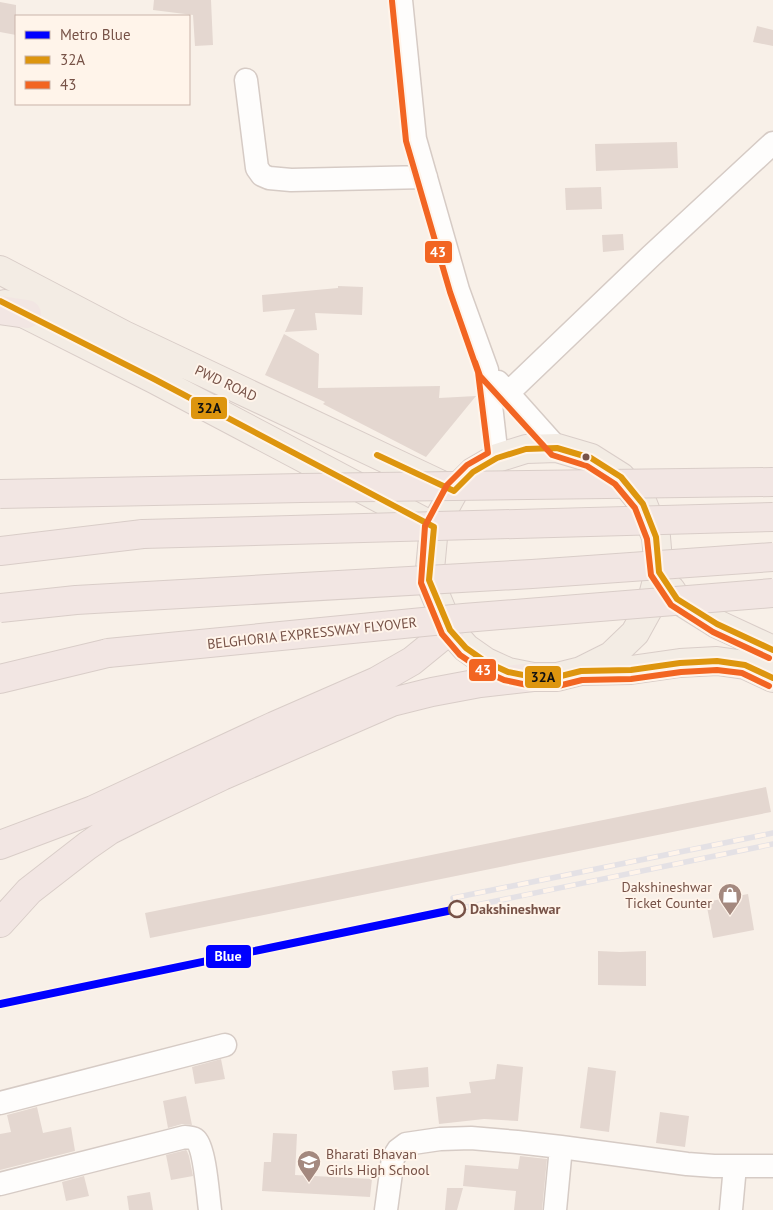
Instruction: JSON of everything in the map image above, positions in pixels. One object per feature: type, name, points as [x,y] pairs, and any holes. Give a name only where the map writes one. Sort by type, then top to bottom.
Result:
[{"type":"highway","points":[[0,310],[27,314]]},
{"type":"highway","points":[[0,494],[773,482]]},
{"type":"highway","points":[[0,534],[71,532],[143,534],[773,517]]},
{"type":"highway","points":[[0,551],[143,534]]},
{"type":"highway","points":[[0,608],[76,600],[532,574],[773,557]]},
{"type":"highway","name":"BELGHORIA EXPRESSWAY FLYOVER","points":[[0,662],[464,618],[773,593]]},
{"type":"highway","points":[[0,845],[93,810],[377,681],[412,661],[450,630]]},
{"type":"highway","points":[[0,679],[108,653]]},
{"type":"highway","points":[[0,923],[29,891],[94,840],[142,814],[222,776],[392,702],[480,683],[533,677]]},
{"type":"highway","points":[[0,829],[32,824],[93,810]]},
{"type":"main road","name":"PWD ROAD","points":[[0,270],[124,335],[454,491]]},
{"type":"main road","name":"PWD ROAD","points":[[0,301],[154,379],[434,527]]},
{"type":"main road","points":[[557,448],[591,458],[621,477],[643,504],[656,537],[659,572],[651,604],[635,633],[611,656],[581,671],[557,677],[533,677],[508,672],[486,662],[466,648],[450,630],[430,580],[434,527],[454,491],[473,472],[496,458],[526,449],[557,448]]},
{"type":"main road","points":[[659,572],[677,599],[717,624],[773,650]]},
{"type":"main road","points":[[581,671],[631,670],[680,663],[717,661],[745,665],[773,678]]},
{"type":"street","points":[[401,0],[415,139],[458,290],[487,370],[499,396],[557,448]]},
{"type":"street","points":[[246,80],[257,168],[262,175],[269,178],[290,180],[426,177]]},
{"type":"street","points":[[496,458],[499,396],[773,143]]},
{"type":"street","points":[[0,1103],[225,1044]]},
{"type":"street","points":[[0,1184],[185,1138],[193,1138],[198,1142],[203,1155],[210,1210]]},
{"type":"street","points":[[386,1210],[393,1158],[398,1150],[406,1144],[440,1139],[471,1138],[561,1147],[687,1164],[773,1166]]},
{"type":"street","points":[[555,1210],[561,1147]]},
{"type":"street","points":[[731,1210],[734,1166]]},
{"type":"building","points":[[154,0],[211,0],[213,45],[195,46],[193,15],[153,10]]},
{"type":"building","points":[[0,2],[16,5],[15,35],[0,32]]},
{"type":"building","points":[[757,26],[773,30],[773,46],[753,42]]},
{"type":"building","points":[[677,142],[678,168],[596,171],[595,144]]},
{"type":"building","points":[[601,187],[602,209],[566,210],[565,188]]},
{"type":"building","points":[[623,234],[624,250],[603,252],[602,235]]},
{"type":"building","points":[[338,286],[363,287],[362,315],[315,313],[317,330],[285,332],[295,309],[263,312],[262,295],[338,288]]},
{"type":"building","points":[[284,334],[319,354],[318,388],[440,386],[439,398],[476,396],[426,457],[323,404],[325,402],[265,375]]},
{"type":"building","points":[[766,787],[771,812],[150,938],[145,913]]},
{"type":"building","name":"Dakshineshwar Ticket Counter","points":[[748,894],[754,930],[713,938],[706,902]]},
{"type":"building","points":[[598,951],[646,951],[646,986],[598,985]]},
{"type":"building","points":[[221,1059],[225,1079],[195,1084],[192,1067]]},
{"type":"building","points":[[497,1064],[523,1067],[518,1121],[484,1119],[439,1124],[436,1097],[471,1093],[469,1082],[495,1079]]},
{"type":"building","points":[[428,1067],[429,1087],[394,1090],[392,1071]]},
{"type":"building","points":[[588,1067],[616,1071],[609,1132],[580,1128]]},
{"type":"building","points":[[186,1096],[192,1125],[182,1124],[168,1128],[163,1101]]},
{"type":"building","points":[[37,1107],[43,1133],[71,1127],[75,1151],[0,1170],[0,1134],[11,1132],[7,1115]]},
{"type":"building","points":[[660,1112],[689,1116],[685,1147],[656,1143]]},
{"type":"building","points":[[273,1133],[297,1134],[295,1175],[372,1179],[370,1197],[262,1191],[264,1162],[271,1162]]},
{"type":"building","points":[[186,1150],[193,1176],[171,1180],[166,1155]]},
{"type":"building","points":[[520,1156],[547,1159],[542,1210],[514,1210],[516,1191],[463,1186],[465,1165],[518,1169]]},
{"type":"building","points":[[84,1176],[89,1196],[66,1201],[62,1182]]},
{"type":"building","points":[[447,1188],[463,1188],[457,1210],[445,1210]]},
{"type":"building","points":[[150,1192],[153,1210],[129,1210],[127,1196]]},
{"type":"railway","points":[[453,898],[773,833]]},
{"type":"railway","points":[[457,909],[773,844]]},
{"type":"metro line","name":"Blue","points":[[0,1004],[457,909]]},
{"type":"transit line","name":"43","points":[[392,1],[406,141],[450,292],[478,372],[488,453],[467,465],[447,485],[425,526],[421,583],[442,634],[460,655],[482,670],[504,680],[532,686],[558,686],[582,680],[631,679],[681,672],[717,670],[742,673],[769,686]]},
{"type":"transit line","name":"32A","points":[[0,301],[154,379],[434,527],[429,580],[450,630],[466,648],[486,662],[508,672],[533,677],[557,677],[581,671],[631,670],[680,663],[717,661],[745,665],[773,678]]},
{"type":"transit line","name":"43","points":[[475,362],[480,376],[552,455],[587,466],[615,484],[635,508],[647,539],[651,575],[671,605],[713,632],[769,658]]},
{"type":"transit line","name":"32A","points":[[377,455],[454,491],[473,472],[497,458],[526,449],[557,448],[591,458],[621,477],[643,504],[656,537],[659,572],[677,599],[717,624],[773,650]]},
{"type":"place","name":"Dakshineshwar","points":[[457,909]]},
{"type":"place","name":"Dakshineshwar Ticket Counter","points":[[730,916]]},
{"type":"place","name":"Bharati Bhavan Girls High School","points":[[309,1183]]}]
